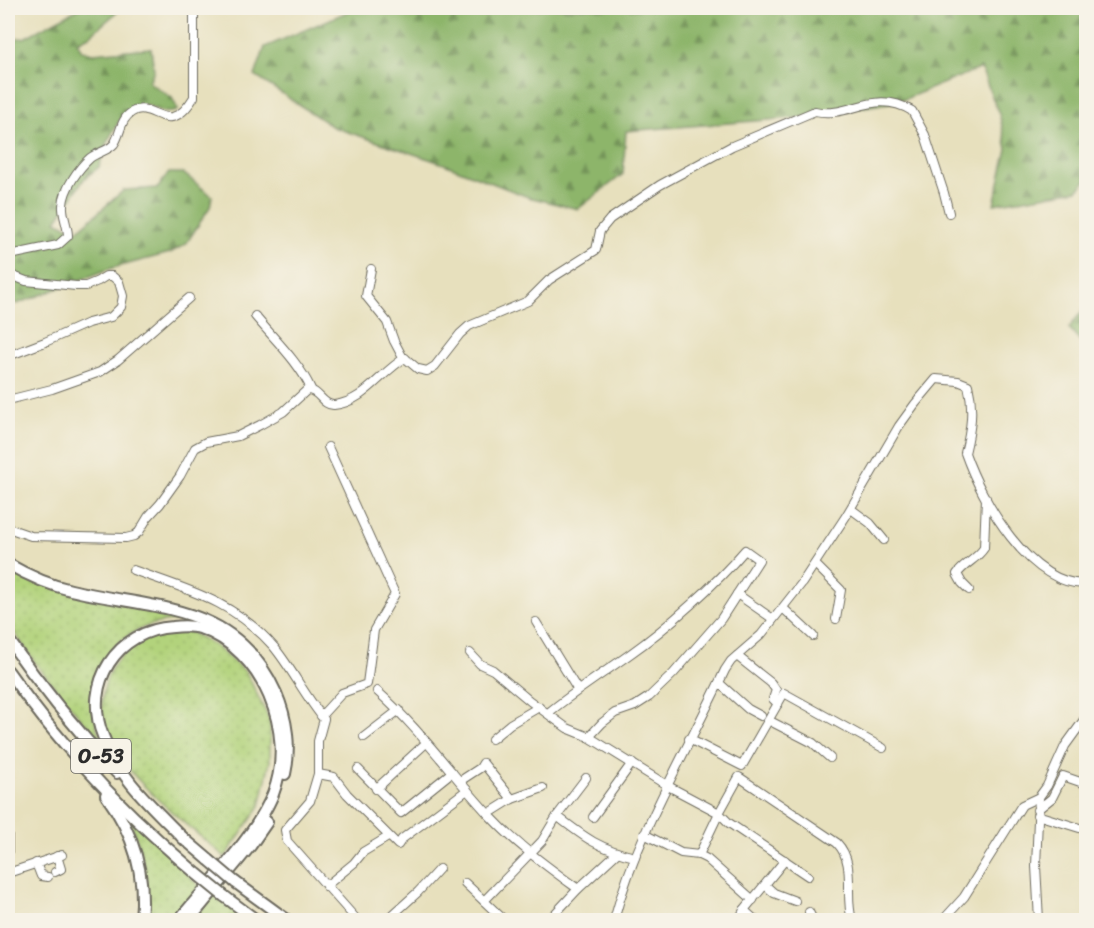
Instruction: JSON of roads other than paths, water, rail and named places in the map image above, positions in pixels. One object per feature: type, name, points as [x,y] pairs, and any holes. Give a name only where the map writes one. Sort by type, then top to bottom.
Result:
[{"type":"highway","points":[[8,564],[39,580],[71,590],[144,602],[200,618],[226,632],[243,645],[259,662],[269,678],[279,699],[288,742],[287,766],[280,794],[267,821],[250,845],[189,921]]},
{"type":"highway","points":[[179,921],[262,817],[276,783],[280,765],[280,742],[278,721],[263,682],[239,652],[222,639],[199,628],[162,627],[146,632],[130,641],[106,666],[99,681],[96,699],[97,718],[114,759],[131,784],[187,842]]},
{"type":"highway","name":"O-53","points":[[8,639],[37,681],[82,736],[130,787],[187,842],[287,921]]},
{"type":"highway","name":"O-53","points":[[8,670],[22,692],[68,747],[117,799],[197,874],[256,921]]},
{"type":"highway","points":[[22,692],[107,797],[122,821],[138,861],[142,887],[141,921]]},
{"type":"street","points":[[8,257],[58,245],[68,236],[63,205],[68,190],[80,167],[95,154],[108,149],[115,142],[122,123],[132,112],[144,110],[160,117],[173,117],[187,109],[195,97],[194,8]]},
{"type":"street","points":[[371,269],[366,296],[387,322],[403,358],[423,372],[431,369],[469,326],[528,301],[549,280],[596,250],[603,226],[631,204],[723,150],[815,111],[826,113],[859,105],[886,102],[912,111],[920,122],[949,213]]},
{"type":"street","points":[[8,274],[26,281],[76,286],[86,286],[106,276],[112,276],[119,282],[123,296],[121,308],[111,317],[88,323],[8,356]]},
{"type":"street","points":[[8,400],[52,389],[100,372],[118,360],[189,298]]},
{"type":"street","points":[[255,316],[295,364],[311,389],[328,404],[334,405],[361,395],[405,358]]},
{"type":"street","points":[[614,921],[624,883],[654,809],[668,786],[689,739],[725,670],[761,635],[783,609],[851,509],[899,426],[936,379],[958,381],[968,385],[972,403],[971,427],[965,453],[986,496],[1013,541],[1029,559],[1062,579],[1086,584]]},
{"type":"street","points":[[8,528],[31,536],[126,538],[134,536],[180,476],[195,448],[206,442],[232,438],[248,432],[283,412],[311,389]]},
{"type":"street","points":[[321,716],[342,693],[367,684],[374,630],[395,594],[328,447]]},
{"type":"street","points":[[969,590],[957,574],[984,548],[986,496]]},
{"type":"street","points":[[851,509],[870,523],[884,540]]},
{"type":"street","points":[[548,713],[578,689],[630,654],[674,618],[745,550],[759,560],[721,619],[673,674],[649,697],[635,706],[615,713],[589,737]]},
{"type":"street","points":[[815,564],[841,590],[836,619]]},
{"type":"street","points":[[133,570],[216,600],[243,618],[276,649],[309,701],[324,719],[318,741],[318,774],[310,801],[285,830],[287,841],[357,921]]},
{"type":"street","points":[[737,594],[773,619]]},
{"type":"street","points":[[783,609],[813,636]]},
{"type":"street","points":[[536,622],[578,689]]},
{"type":"street","points":[[470,653],[480,664],[493,670],[567,728],[589,737],[668,786],[719,813],[729,823],[808,876]]},
{"type":"street","points":[[737,656],[771,683],[776,690],[773,699],[778,704]]},
{"type":"street","points":[[719,683],[748,709],[761,716]]},
{"type":"street","points":[[377,691],[399,710],[508,835],[578,889]]},
{"type":"street","points":[[689,739],[742,766],[770,721],[784,693],[883,748]]},
{"type":"street","points":[[492,739],[510,724],[539,707]]},
{"type":"street","points":[[364,736],[399,710]]},
{"type":"street","points":[[944,921],[964,897],[1022,805],[1039,797],[1047,786],[1065,746],[1086,717]]},
{"type":"street","points":[[770,721],[813,743],[830,758]]},
{"type":"street","points":[[376,789],[426,743]]},
{"type":"street","points":[[460,781],[480,768],[483,763],[512,799]]},
{"type":"street","points":[[593,817],[632,763]]},
{"type":"street","points":[[358,769],[400,813],[452,772]]},
{"type":"street","points":[[318,774],[334,777],[347,794],[398,845],[402,839],[467,790]]},
{"type":"street","points":[[1037,813],[1052,798],[1063,776],[1086,784]]},
{"type":"street","points":[[699,855],[739,777],[837,843],[843,850],[847,860],[852,921]]},
{"type":"street","points":[[484,901],[531,853],[586,778]]},
{"type":"street","points":[[488,814],[512,799],[543,788]]},
{"type":"street","points":[[8,796],[8,866]]},
{"type":"street","points":[[1039,797],[1037,813],[1039,921]]},
{"type":"street","points":[[1037,813],[1086,830]]},
{"type":"street","points":[[557,816],[594,844],[617,853],[635,856]]},
{"type":"street","points":[[644,834],[681,853],[699,855],[713,864],[753,900]]},
{"type":"street","points":[[326,886],[354,863],[363,852],[388,837]]},
{"type":"street","points":[[549,921],[578,889],[617,853]]},
{"type":"street","points":[[8,873],[36,863],[60,855],[61,869],[51,875],[41,876],[36,863]]},
{"type":"street","points":[[739,921],[744,910],[785,860]]},
{"type":"street","points":[[387,921],[439,869]]},
{"type":"street","points":[[465,883],[504,921]]},
{"type":"street","points":[[765,885],[774,893],[795,901]]},
{"type":"street","points":[[744,910],[755,921]]},
{"type":"street","points":[[809,912],[813,921]]}]
